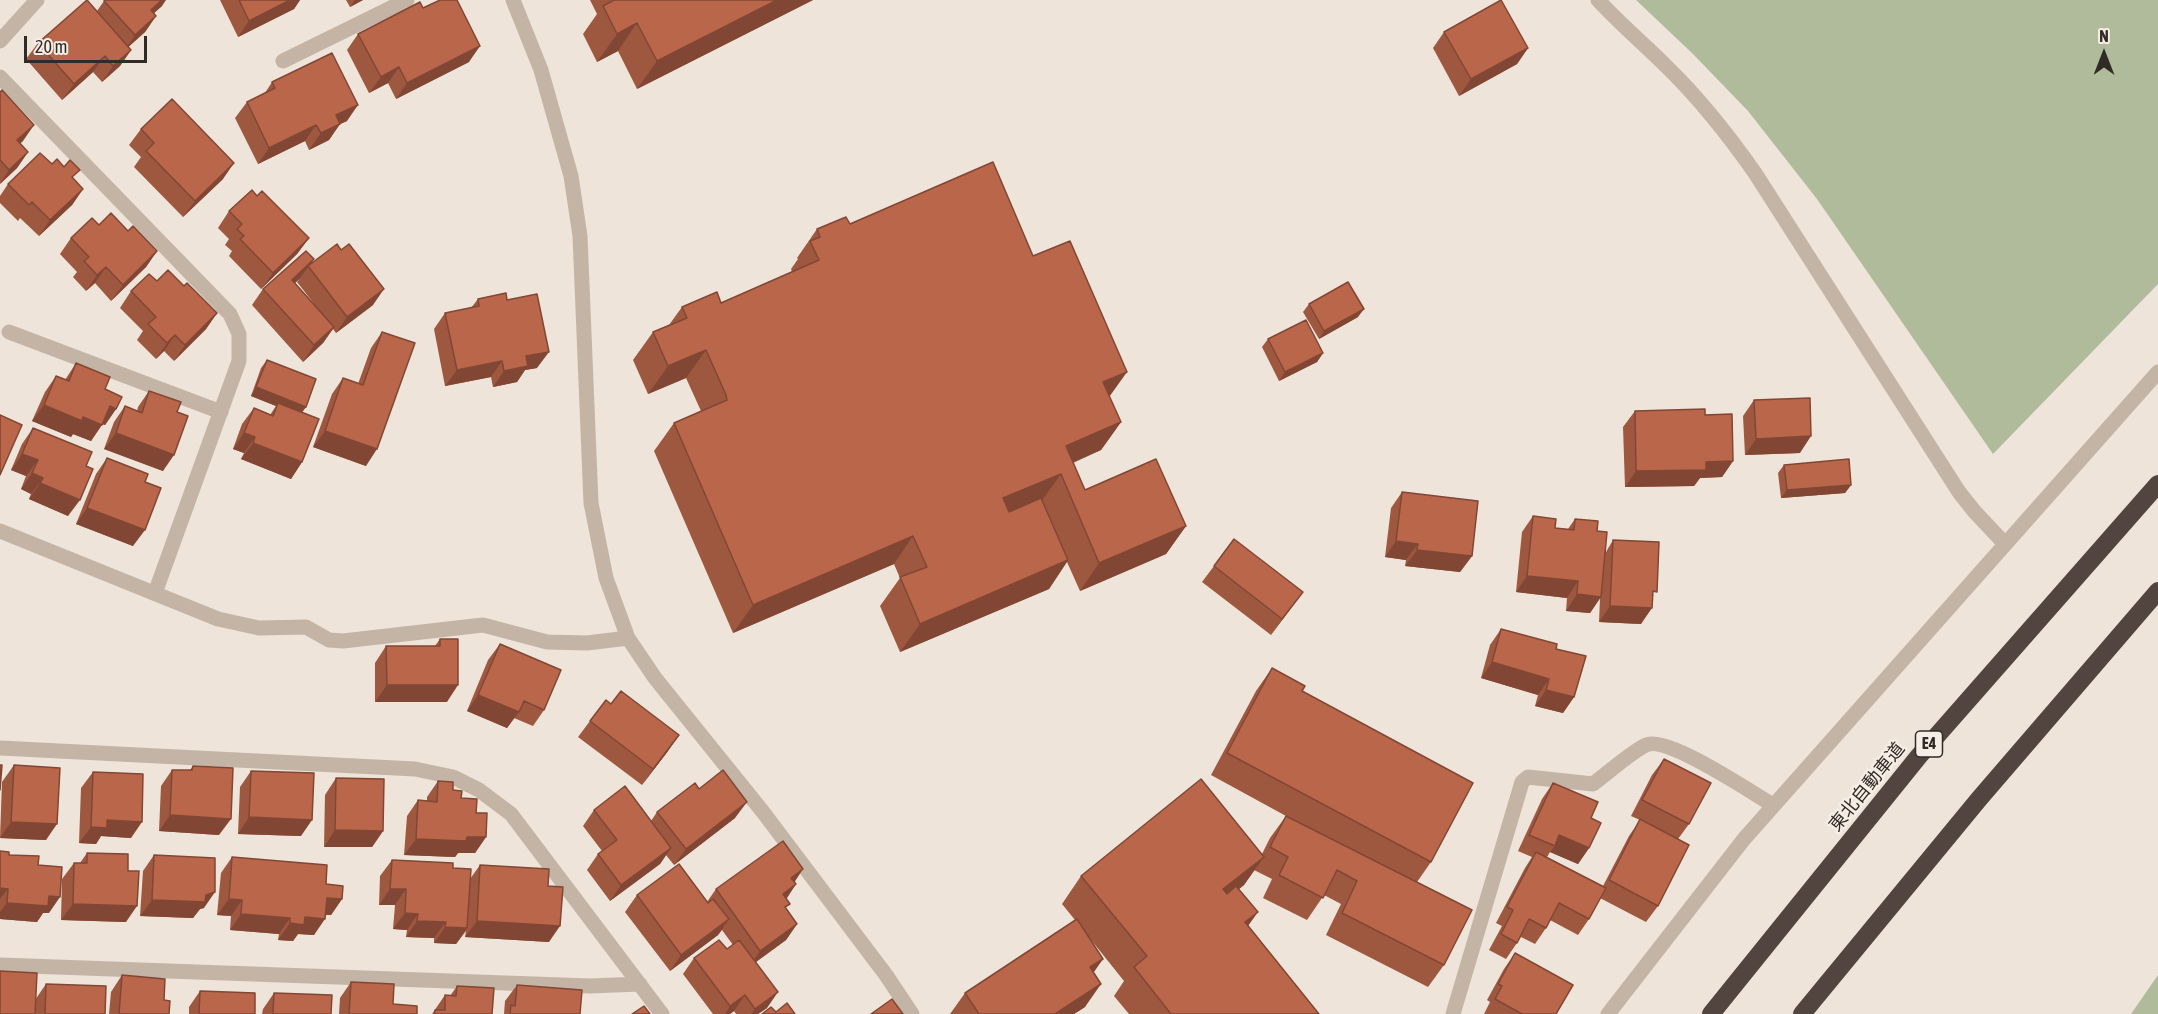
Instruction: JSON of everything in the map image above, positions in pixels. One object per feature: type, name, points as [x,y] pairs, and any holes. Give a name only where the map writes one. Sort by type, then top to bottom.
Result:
[{"type":"highway","name":"東北自動車道","points":[[1711,1014],[1919,756],[2158,484]]},
{"type":"highway","points":[[1802,1014],[1979,799],[2158,591]]},
{"type":"street","points":[[0,41],[37,0]]},
{"type":"street","points":[[283,61],[406,0]]},
{"type":"street","points":[[513,0],[541,70],[571,176],[580,236],[591,503],[606,578],[628,638],[655,678],[763,812],[879,966],[912,1014]]},
{"type":"street","points":[[1598,0],[1621,25],[1668,68],[1728,135],[1762,183],[1959,492],[2005,544]]},
{"type":"street","points":[[0,77],[230,314],[238,334],[238,361],[154,593]]},
{"type":"street","points":[[9,332],[220,411]]},
{"type":"street","points":[[1608,1014],[1744,839],[2158,372]]},
{"type":"street","points":[[0,531],[218,620],[259,628],[306,627],[329,640],[343,641],[483,625],[547,642],[587,643],[628,638]]},
{"type":"street","points":[[1453,1014],[1522,782],[1528,777],[1593,784],[1647,744],[1665,745],[1684,753],[1773,806]]},
{"type":"street","points":[[0,748],[415,769],[453,777],[479,790],[511,814],[663,1014]]},
{"type":"street","points":[[0,965],[590,986],[640,984]]},
{"type":"green space","points":[[1636,0],[2158,0],[2158,284],[1993,454],[1817,199],[1748,111]]},
{"type":"green space","points":[[2158,975],[2158,1014],[2131,1014]]},
{"type":"building","points":[[87,0],[131,50],[113,66],[105,56],[74,84],[38,43]]},
{"type":"building","points":[[105,0],[162,0],[151,10],[156,16],[135,35]]},
{"type":"building","points":[[239,0],[290,0],[249,21]]},
{"type":"building","points":[[440,0],[457,0],[480,46],[407,83],[399,67],[381,77],[358,34],[420,2],[423,8]]},
{"type":"building","points":[[614,0],[777,0],[657,61],[637,23],[617,34],[603,6]]},
{"type":"building","points":[[1501,0],[1528,48],[1471,79],[1444,32]]},
{"type":"building","points":[[332,53],[358,105],[336,115],[340,124],[321,133],[316,125],[269,148],[247,102],[275,88],[272,82]]},
{"type":"building","points":[[2,90],[34,125],[17,140],[28,152],[9,170],[0,160],[0,92]]},
{"type":"building","points":[[172,99],[234,163],[195,201],[146,151],[154,143],[141,129]]},
{"type":"building","points":[[40,153],[52,164],[57,159],[64,167],[70,160],[80,170],[72,177],[83,189],[50,220],[32,202],[29,205],[8,184]]},
{"type":"building","points":[[993,162],[1033,256],[1070,241],[1127,372],[1103,382],[1121,422],[1066,446],[1085,490],[1156,459],[1186,526],[1099,563],[1061,474],[1003,498],[1009,512],[1041,498],[1068,560],[920,624],[900,577],[927,567],[913,536],[753,605],[674,423],[727,400],[726,395],[706,350],[668,366],[653,332],[687,318],[682,307],[717,292],[721,303],[819,260],[810,241],[820,237],[817,229],[846,217],[850,224]]},
{"type":"building","points":[[252,190],[257,196],[262,191],[309,238],[273,273],[240,239],[244,236],[237,229],[242,224],[229,211]]},
{"type":"building","points":[[111,213],[128,231],[133,226],[157,251],[123,285],[106,267],[97,275],[84,261],[89,257],[71,238],[92,218],[99,225]]},
{"type":"building","points":[[337,244],[341,250],[349,244],[384,289],[347,317],[308,266]]},
{"type":"building","points":[[306,251],[314,259],[292,280],[334,327],[314,345],[263,289]]},
{"type":"building","points":[[168,270],[184,286],[187,283],[217,313],[185,345],[175,335],[167,343],[148,324],[156,317],[131,291],[149,274],[157,281]]},
{"type":"building","points":[[1348,282],[1364,309],[1324,331],[1309,304]]},
{"type":"building","points":[[506,293],[507,300],[537,294],[549,352],[526,356],[528,366],[504,371],[502,361],[457,370],[445,313],[479,306],[478,299]]},
{"type":"building","points":[[1306,320],[1323,353],[1285,372],[1268,339]]},
{"type":"building","points":[[382,332],[415,343],[377,449],[325,431],[343,378],[363,385]]},
{"type":"building","points":[[267,360],[316,379],[306,407],[256,387]]},
{"type":"building","points":[[76,363],[110,377],[105,389],[122,397],[116,409],[110,406],[102,425],[83,417],[82,421],[44,405],[56,376],[69,381]]},
{"type":"building","points":[[149,391],[181,402],[177,412],[188,416],[174,455],[116,433],[125,406],[142,413]]},
{"type":"building","points":[[1810,398],[1811,436],[1756,439],[1754,400]]},
{"type":"building","points":[[278,403],[319,419],[302,462],[253,443],[255,437],[244,433],[254,408],[273,416]]},
{"type":"building","points":[[1705,409],[1705,415],[1732,414],[1733,461],[1706,462],[1706,470],[1636,471],[1635,411]]},
{"type":"building","points":[[0,415],[22,425],[0,475]]},
{"type":"building","points":[[33,428],[92,452],[86,466],[93,469],[80,500],[40,483],[43,478],[32,473],[38,460],[22,454]]},
{"type":"building","points":[[107,458],[148,474],[145,482],[161,488],[145,530],[87,508]]},
{"type":"building","points":[[1849,459],[1851,485],[1787,490],[1784,465]]},
{"type":"building","points":[[1402,492],[1478,501],[1472,556],[1417,550],[1418,544],[1396,541]]},
{"type":"building","points":[[1533,516],[1556,519],[1555,528],[1574,530],[1575,519],[1598,521],[1597,531],[1607,532],[1601,597],[1577,594],[1578,581],[1527,576]]},
{"type":"building","points":[[1234,539],[1303,592],[1282,619],[1214,566]]},
{"type":"building","points":[[1613,540],[1659,542],[1657,592],[1653,591],[1652,608],[1610,606]]},
{"type":"building","points":[[1501,629],[1557,644],[1556,649],[1586,656],[1574,697],[1546,690],[1549,679],[1492,662]]},
{"type":"building","points":[[440,639],[458,639],[458,685],[387,685],[386,646],[440,646]]},
{"type":"building","points":[[500,644],[561,670],[544,710],[524,701],[519,712],[478,695]]},
{"type":"building","points":[[1272,668],[1305,686],[1302,691],[1473,783],[1431,862],[1227,753]]},
{"type":"building","points":[[621,691],[679,735],[653,769],[590,721],[606,700],[611,704]]},
{"type":"building","points":[[1664,759],[1711,783],[1689,824],[1642,800]]},
{"type":"building","points":[[0,765],[2,765],[0,790]]},
{"type":"building","points":[[14,765],[60,768],[57,824],[11,822]]},
{"type":"building","points":[[193,766],[233,768],[231,819],[170,815],[172,770],[192,770]]},
{"type":"building","points":[[723,770],[747,802],[686,849],[657,812],[695,783],[699,789]]},
{"type":"building","points":[[251,771],[314,773],[312,820],[249,817]]},
{"type":"building","points":[[93,772],[143,774],[142,822],[107,820],[107,828],[91,827]]},
{"type":"building","points":[[336,778],[384,779],[383,831],[335,830]]},
{"type":"building","points":[[1201,779],[1264,857],[1223,889],[1227,894],[1236,886],[1258,912],[1245,922],[1319,1014],[1171,1014],[1134,967],[1147,956],[1081,876]]},
{"type":"building","points":[[438,781],[453,782],[453,790],[462,791],[461,798],[477,799],[476,813],[487,813],[486,837],[467,837],[466,841],[416,839],[418,800],[437,802]]},
{"type":"building","points":[[1553,783],[1598,802],[1591,818],[1601,823],[1589,848],[1559,835],[1555,846],[1529,835]]},
{"type":"building","points":[[625,786],[671,848],[621,885],[598,854],[617,840],[594,810]]},
{"type":"building","points":[[1286,816],[1472,910],[1444,965],[1342,913],[1357,881],[1337,870],[1323,898],[1279,875],[1288,857],[1270,847]]},
{"type":"building","points":[[1640,819],[1689,845],[1658,906],[1609,880]]},
{"type":"building","points":[[783,841],[803,869],[791,878],[796,884],[783,894],[790,904],[785,907],[797,924],[760,951],[716,889]]},
{"type":"building","points":[[0,851],[9,852],[9,855],[39,856],[38,865],[62,867],[60,897],[49,896],[48,906],[7,903],[8,889],[0,888]]},
{"type":"building","points":[[1536,852],[1606,888],[1589,919],[1559,903],[1546,928],[1529,919],[1517,943],[1501,934],[1513,910],[1507,907]]},
{"type":"building","points":[[87,853],[128,854],[128,871],[139,871],[137,906],[73,904],[74,863],[87,863]]},
{"type":"building","points":[[154,855],[215,858],[215,892],[206,895],[205,902],[152,900]]},
{"type":"building","points":[[232,857],[327,865],[326,884],[343,886],[342,899],[327,898],[325,919],[305,917],[304,925],[290,923],[290,918],[241,914],[242,900],[229,899]]},
{"type":"building","points":[[392,860],[453,863],[453,868],[471,869],[467,928],[445,927],[446,922],[417,921],[418,914],[405,913],[406,889],[390,889]]},
{"type":"building","points":[[679,864],[708,903],[713,899],[729,919],[681,955],[637,895]]},
{"type":"building","points":[[480,865],[549,869],[548,886],[563,887],[560,926],[477,921]]},
{"type":"building","points":[[1077,919],[1103,959],[1090,967],[1101,984],[1055,1014],[979,1014],[965,993]]},
{"type":"building","points":[[719,940],[727,949],[739,940],[778,992],[755,1009],[745,995],[730,1006],[694,958]]},
{"type":"building","points":[[1515,953],[1573,985],[1556,1014],[1522,1014],[1495,999],[1502,986],[1498,984]]},
{"type":"building","points":[[0,971],[37,973],[35,1014],[0,1014]]},
{"type":"building","points":[[122,975],[165,979],[164,1000],[170,1001],[169,1014],[119,1014]]},
{"type":"building","points":[[351,982],[394,984],[393,1004],[417,1006],[417,1014],[349,1014]]},
{"type":"building","points":[[46,984],[106,986],[105,1014],[45,1014]]},
{"type":"building","points":[[517,985],[582,990],[580,1014],[510,1014],[511,1005],[515,1006]]},
{"type":"building","points":[[457,986],[494,988],[492,1014],[435,1014],[435,1010],[445,1010],[445,995],[456,996]]},
{"type":"building","points":[[200,991],[255,993],[255,1014],[199,1014]]},
{"type":"building","points":[[274,993],[332,995],[331,1014],[273,1014]]},
{"type":"building","points":[[892,999],[903,1014],[871,1014]]},
{"type":"building","points":[[787,1003],[795,1014],[762,1014],[771,1007],[776,1012]]},
{"type":"building","points":[[644,1006],[650,1014],[632,1014]]}]
